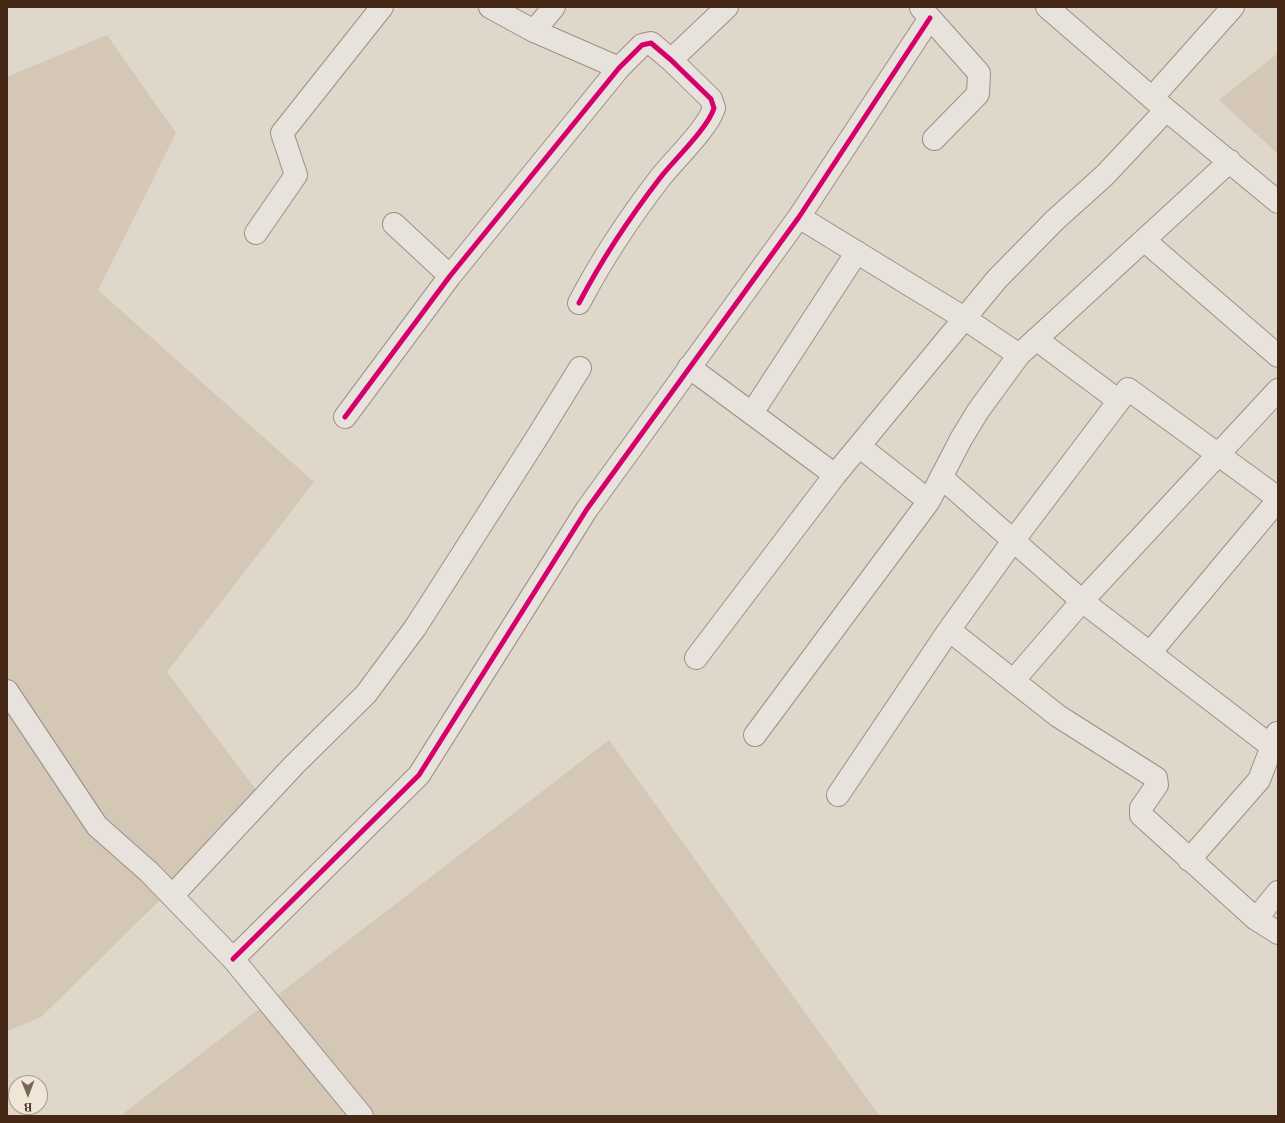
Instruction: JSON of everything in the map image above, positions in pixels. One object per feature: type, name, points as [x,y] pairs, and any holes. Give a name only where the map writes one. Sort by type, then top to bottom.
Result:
[{"type":"street","points":[[256,233],[296,175],[282,133],[382,7]]},
{"type":"street","points":[[490,7],[534,31],[619,68]]},
{"type":"street","points":[[534,31],[554,7]]},
{"type":"street","points":[[671,60],[727,7]]},
{"type":"street","points":[[1047,7],[1159,104],[1278,202]]},
{"type":"street","points":[[696,658],[835,475],[964,318],[1026,248],[1105,175],[1233,7]]},
{"type":"street","points":[[233,959],[419,775],[586,509],[799,217],[925,12],[979,73],[978,94],[934,139]]},
{"type":"street","points":[[345,417],[450,276],[619,68],[647,43],[656,46],[671,60],[711,100],[714,108],[712,114],[660,178],[596,271],[579,303]]},
{"type":"street","points":[[755,735],[929,501],[961,438],[978,411],[1019,355],[1230,161]]},
{"type":"street","points":[[799,217],[964,318],[1019,355]]},
{"type":"street","points":[[394,224],[450,276]]},
{"type":"street","points":[[1144,240],[1278,356]]},
{"type":"street","points":[[752,413],[856,252]]},
{"type":"street","points":[[1036,339],[1119,401]]},
{"type":"street","points":[[689,367],[835,475]]},
{"type":"street","points":[[172,896],[294,765],[366,694],[415,628],[580,368]]},
{"type":"street","points":[[838,795],[949,630],[1013,541],[1128,389],[1218,453],[1278,499],[1150,653]]},
{"type":"street","points":[[1014,681],[1082,601],[1278,390]]},
{"type":"street","points":[[860,446],[929,501]]},
{"type":"street","points":[[941,477],[1082,601],[1150,653],[1274,739],[1267,763],[1259,780],[1189,860]]},
{"type":"street","points":[[949,630],[1058,716],[1156,778],[1157,785],[1141,808],[1141,815],[1256,919],[1278,933]]},
{"type":"street","points":[[7,691],[97,826],[149,872],[233,959],[362,1116]]},
{"type":"street","points":[[1256,919],[1278,892]]},
{"type":"shaded area","points":[[107,35],[176,133],[98,290],[314,482],[167,672],[263,799],[41,1017],[7,1031],[7,77]]},
{"type":"shaded area","points":[[1278,53],[1278,154],[1219,100]]},
{"type":"shaded area","points":[[609,740],[878,1114],[882,1116],[120,1116]]},
{"type":"cycle path","points":[[233,959],[419,775],[587,509],[799,217],[930,18]]},
{"type":"cycle path","points":[[345,417],[450,276],[619,68],[642,45],[651,43],[671,60],[711,99],[714,108],[705,125],[660,178],[627,223],[597,270],[579,303]]}]
